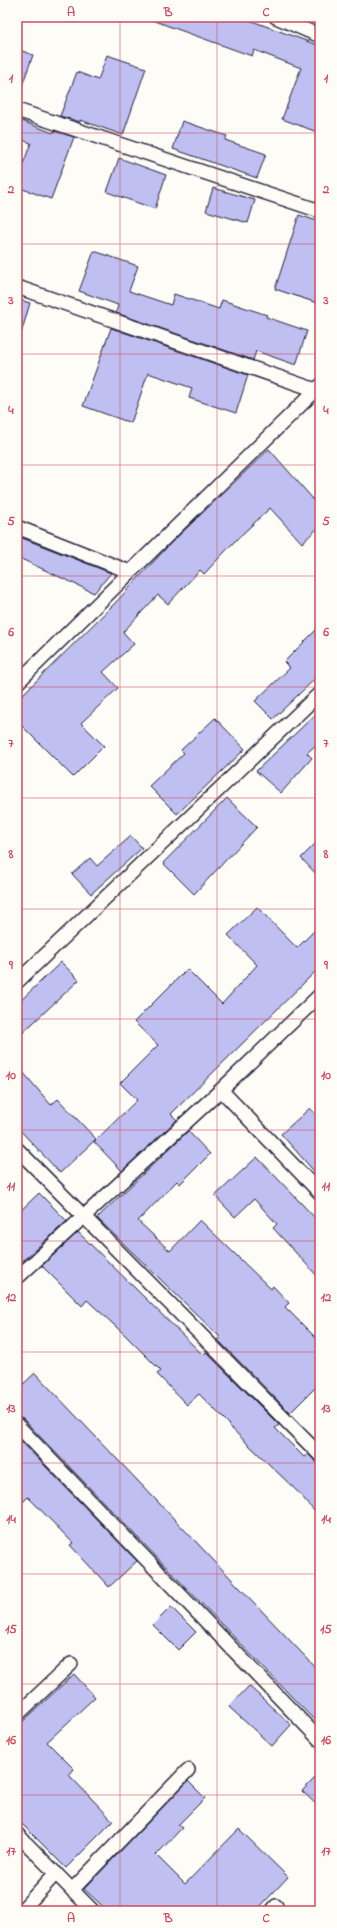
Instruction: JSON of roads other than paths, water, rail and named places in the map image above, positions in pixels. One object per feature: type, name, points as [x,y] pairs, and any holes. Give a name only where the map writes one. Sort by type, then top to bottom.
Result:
[{"type":"street","points":[[276,17],[320,36]]},
{"type":"street","points":[[17,110],[320,211]]},
{"type":"street","points":[[17,287],[318,388],[17,683]]},
{"type":"street","points":[[17,527],[130,572]]},
{"type":"street","points":[[17,982],[320,693]]},
{"type":"street","points":[[17,1278],[320,995]]},
{"type":"street","points":[[220,1090],[320,1193]]},
{"type":"street","points":[[17,1149],[320,1456]]},
{"type":"street","points":[[17,1425],[320,1740]]},
{"type":"street","points":[[17,1715],[72,1664]]},
{"type":"street","points":[[72,1890],[188,1770]]},
{"type":"street","points":[[17,1834],[93,1911]]},
{"type":"street","points":[[21,1911],[56,1873]]}]
